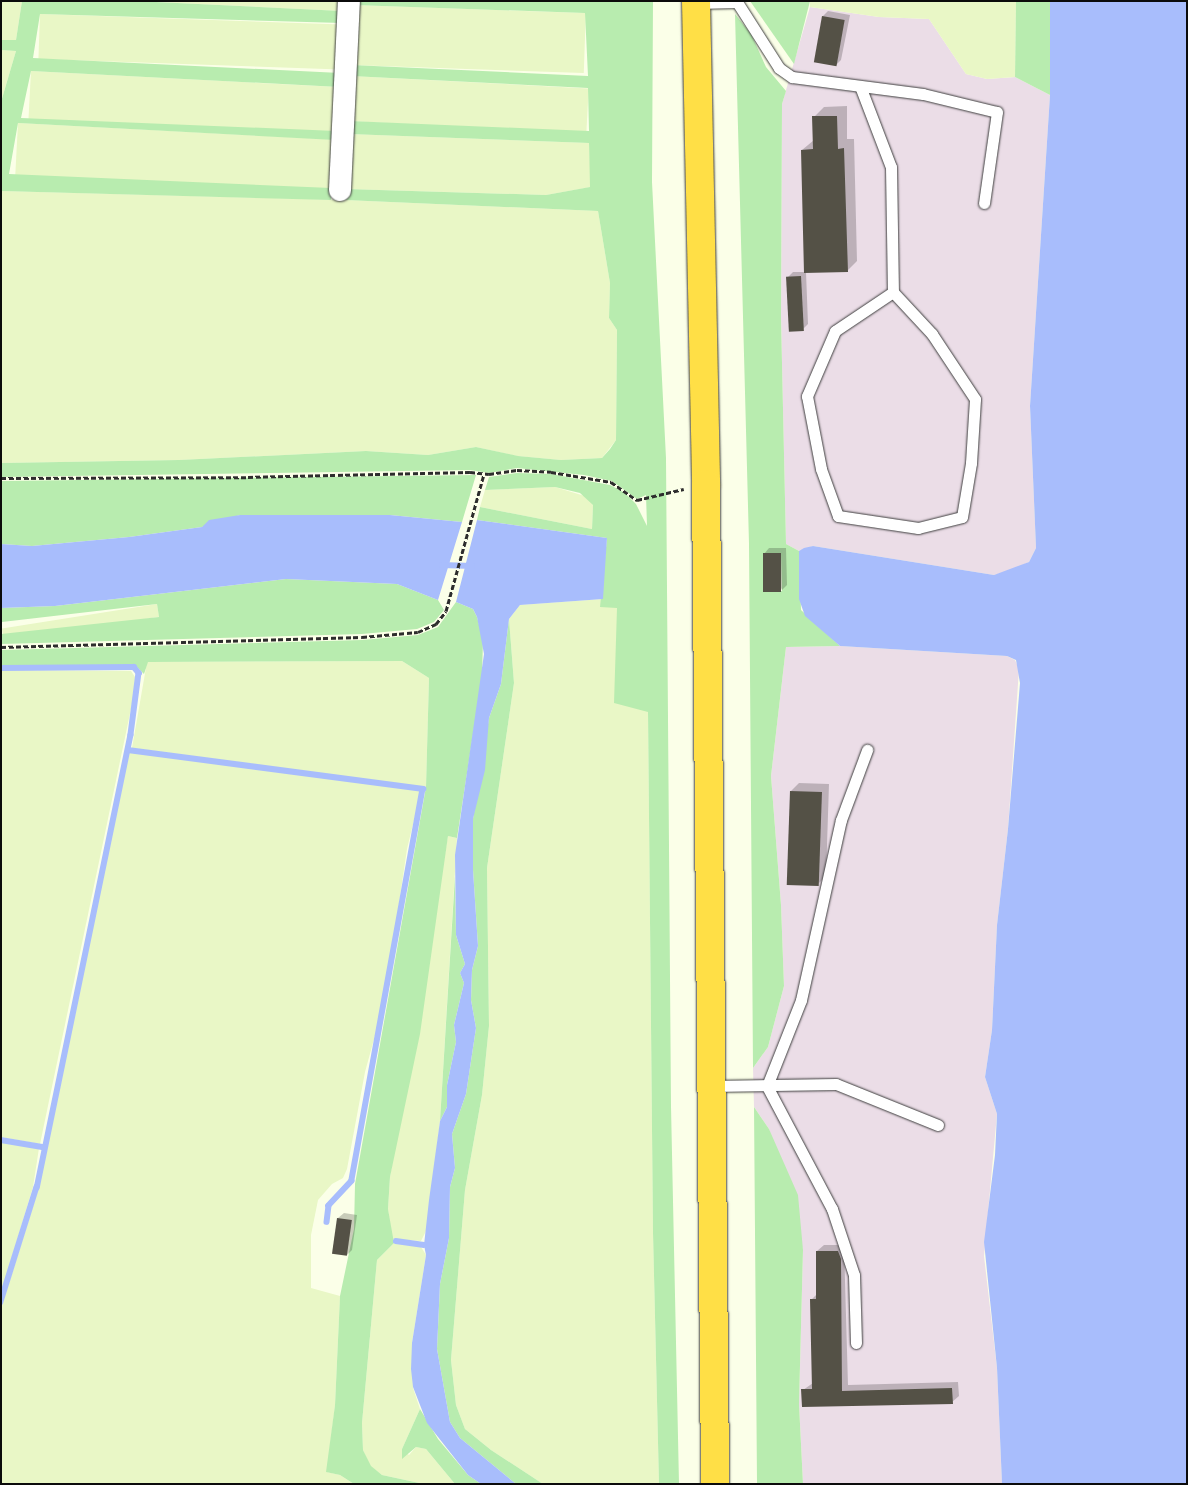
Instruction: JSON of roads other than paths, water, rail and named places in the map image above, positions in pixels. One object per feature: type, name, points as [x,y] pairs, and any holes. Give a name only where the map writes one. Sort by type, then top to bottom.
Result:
[{"type":"highway","points":[[696,2],[706,484],[715,1484]]},
{"type":"street","points":[[340,190],[349,1]]},
{"type":"lane","points":[[696,2],[738,2],[779,68],[792,77],[923,94],[997,112],[984,203]]},
{"type":"lane","points":[[860,86],[891,167],[893,292],[932,334],[975,400],[971,464],[962,517],[918,528],[838,516],[821,468],[807,396],[835,331],[893,292]]},
{"type":"lane","points":[[856,1343],[854,1275],[835,1219],[767,1086],[801,1000],[841,820],[866,750]]},
{"type":"lane","points":[[711,1086],[836,1084],[938,1124]]},
{"type":"water","points":[[1050,1],[1187,1],[1187,1484],[1002,1484],[997,1368],[984,1242],[995,1155],[997,1114],[985,1077],[992,1030],[997,925],[1008,829],[1020,683],[1016,660],[1007,656],[840,646],[805,616],[799,599],[799,551],[813,546],[994,575],[1029,562],[1036,548],[1030,406],[1050,95]]},
{"type":"water","points":[[240,515],[390,515],[462,522],[438,600],[397,584],[286,579],[55,606],[1,608],[1,544],[32,546],[129,537],[202,527],[209,520]]},
{"type":"water","points":[[477,520],[607,538],[603,599],[520,605],[509,619],[501,684],[489,718],[485,770],[473,819],[473,870],[478,946],[472,970],[471,1000],[476,1028],[466,1094],[452,1134],[455,1168],[450,1187],[449,1238],[440,1284],[437,1349],[450,1422],[460,1438],[516,1484],[481,1484],[468,1475],[427,1423],[413,1387],[411,1369],[412,1343],[426,1255],[424,1245],[429,1200],[440,1121],[447,1107],[447,1085],[456,1042],[454,1025],[464,983],[460,973],[465,964],[456,935],[455,855],[484,654],[477,617],[473,609],[456,602]]},
{"type":"waterway","points":[[442,565],[472,566]]},
{"type":"waterway","points":[[1,668],[134,667],[139,673],[131,735],[37,1187],[1,1302]]},
{"type":"waterway","points":[[128,750],[423,789],[352,1181],[329,1206],[327,1222]]},
{"type":"waterway","points":[[1,1140],[43,1147]]},
{"type":"waterway","points":[[396,1241],[424,1245]]}]
